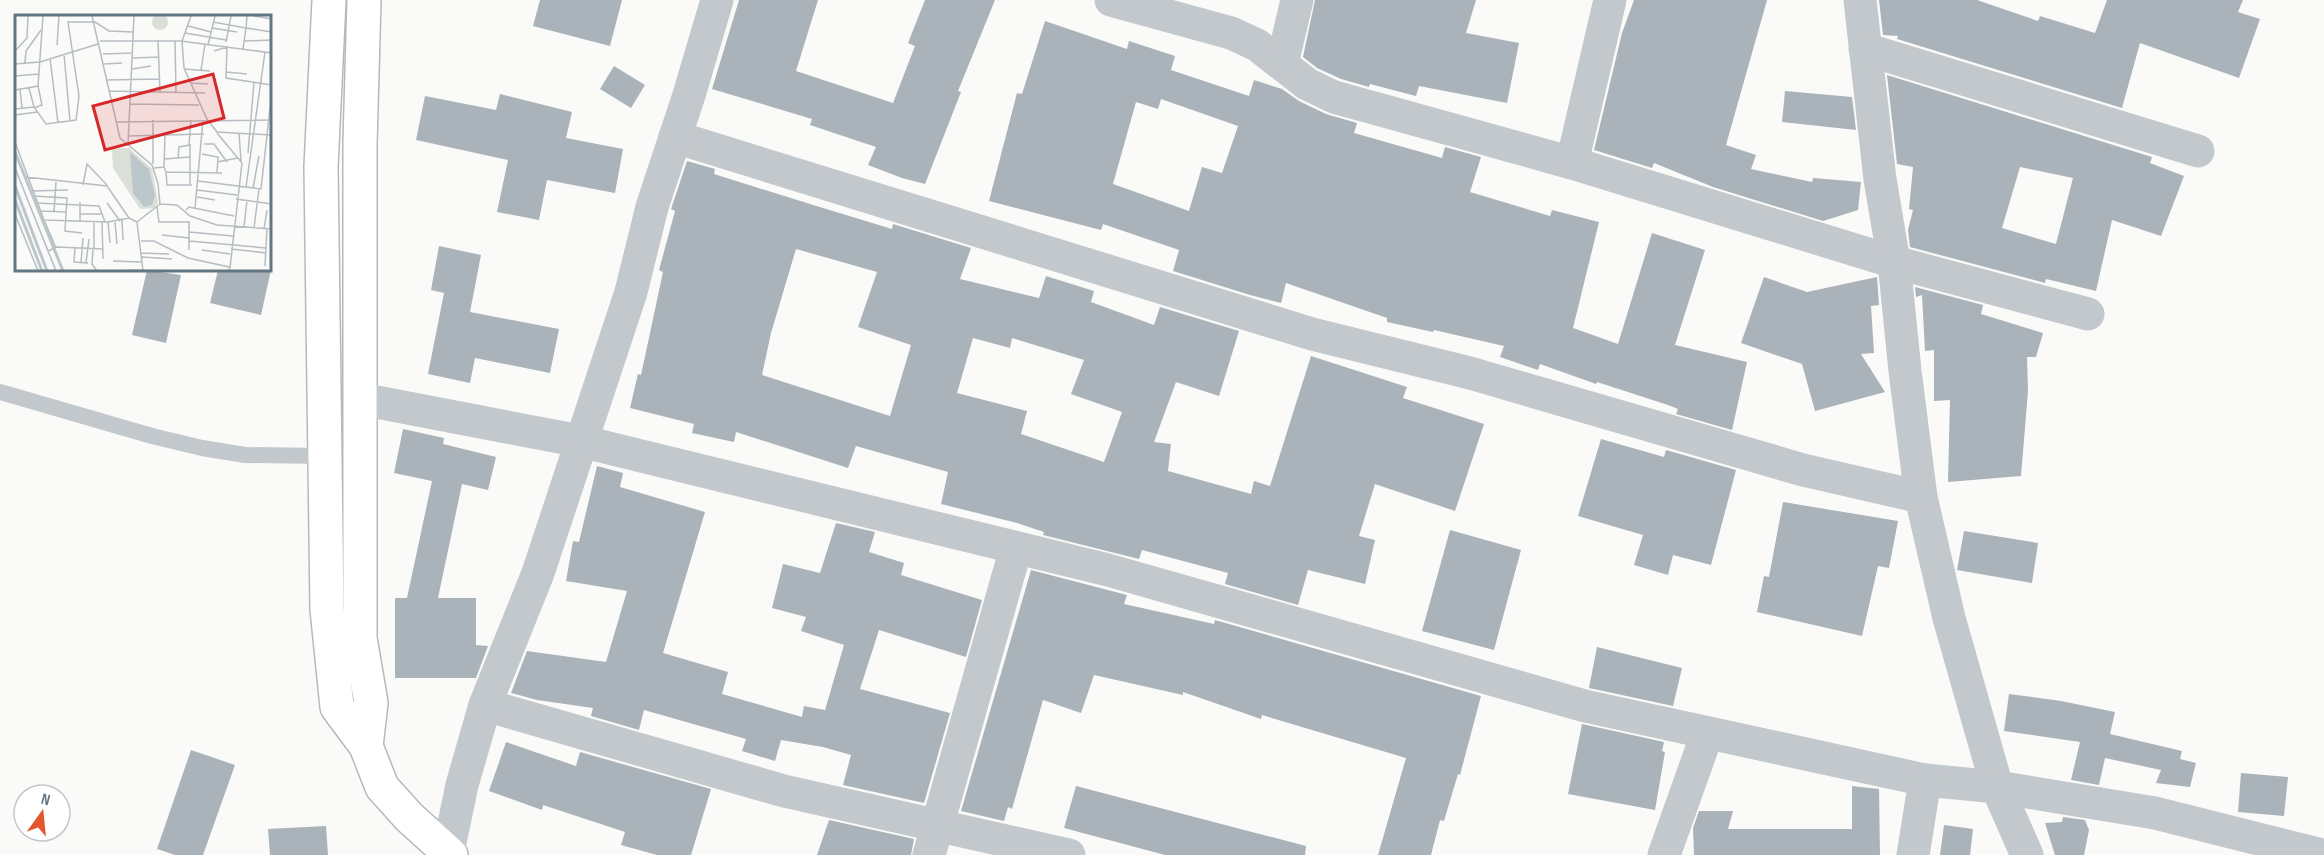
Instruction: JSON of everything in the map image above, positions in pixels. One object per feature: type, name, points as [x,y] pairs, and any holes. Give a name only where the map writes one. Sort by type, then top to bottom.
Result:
[{"type":"main road","points":[[329,0],[321,167],[324,456],[327,609],[337,707],[366,746],[382,787],[409,817],[449,854]]},
{"type":"main road","points":[[364,0],[360,144],[360,638],[371,703],[366,746]]},
{"type":"street","points":[[449,854],[462,785],[484,705],[538,573],[631,292],[652,207],[717,0]]},
{"type":"street","points":[[1111,0],[1231,33],[1257,45],[1307,84],[1334,97],[1572,163],[1894,262],[2088,314]]},
{"type":"street","points":[[1282,64],[1297,0]]},
{"type":"street","points":[[1572,163],[1610,0]]},
{"type":"street","points":[[1860,0],[1880,179],[1894,262],[1921,497],[1949,618],[1997,787],[2026,855]]},
{"type":"street","points":[[1865,49],[2198,151]]},
{"type":"street","points":[[675,137],[1312,334],[1470,373],[1803,470],[1921,497]]},
{"type":"street","points":[[361,399],[580,441],[1108,570],[1585,706],[1925,780],[1997,787],[2154,813],[2322,855]]},
{"type":"street","points":[[932,840],[1016,548]]},
{"type":"street","points":[[484,705],[784,791],[932,840],[1069,855]]},
{"type":"street","points":[[1664,855],[1707,734]]},
{"type":"street","points":[[1913,855],[1925,780]]},
{"type":"lane","points":[[0,392],[202,448],[246,455],[324,456]]},
{"type":"building","points":[[540,0],[622,0],[610,46],[533,26]]},
{"type":"building","points":[[739,0],[818,0],[796,71],[893,103],[915,46],[908,43],[925,0],[995,0],[958,91],[961,92],[925,184],[868,165],[876,147],[810,125],[812,119],[712,89]]},
{"type":"building","points":[[1315,0],[1476,0],[1466,33],[1519,43],[1507,103],[1419,86],[1416,96],[1370,84],[1369,87],[1341,79],[1317,68],[1303,57]]},
{"type":"building","points":[[1634,0],[1767,0],[1726,145],[1756,155],[1751,169],[1812,182],[1813,178],[1861,182],[1858,210],[1823,221],[1713,187],[1654,163],[1652,168],[1594,150],[1622,33]]},
{"type":"building","points":[[1879,0],[1977,0],[2038,21],[2040,16],[2095,33],[2107,0],[2243,0],[2238,12],[2260,19],[2239,78],[2140,43],[2122,108],[1897,39],[1898,36],[1883,35]]},
{"type":"building","points":[[1045,21],[1127,49],[1129,41],[1175,56],[1171,70],[1249,96],[1254,80],[1282,89],[1299,101],[1326,114],[1357,123],[1354,133],[1442,158],[1445,147],[1481,157],[1470,192],[1550,216],[1552,210],[1599,222],[1573,328],[1618,344],[1652,233],[1705,250],[1675,345],[1747,362],[1732,430],[1676,414],[1678,409],[1668,405],[1597,382],[1596,384],[1540,364],[1538,370],[1500,357],[1504,346],[1387,322],[1387,318],[1286,283],[1281,303],[1250,295],[1173,271],[1179,250],[1103,224],[1101,230],[989,201],[1017,93],[1022,94]],"holes":[[[1161,99],[1238,126],[1222,173],[1202,167],[1189,211],[1113,184],[1136,102],[1158,109]]]},
{"type":"building","points":[[614,66],[645,85],[631,108],[600,89]]},
{"type":"building","points":[[1887,75],[2152,157],[2150,163],[2184,176],[2161,236],[2112,220],[2096,291],[2046,279],[2045,283],[1910,247],[1908,230],[1913,210],[1909,209],[1913,167],[1897,164]],"holes":[[[2020,167],[2073,178],[2056,244],[2002,228]]]},
{"type":"building","points":[[1785,91],[1852,97],[1856,130],[1782,122]]},
{"type":"building","points":[[500,94],[572,112],[566,138],[623,149],[615,193],[547,180],[539,220],[497,212],[508,160],[416,140],[425,96],[496,110]]},
{"type":"building","points":[[687,161],[715,169],[714,174],[810,204],[892,229],[893,224],[971,248],[960,279],[1039,298],[1046,276],[1094,291],[1091,302],[1154,325],[1160,307],[1239,331],[1219,396],[1176,382],[1154,442],[1171,444],[1168,471],[1251,494],[1254,481],[1270,486],[1311,356],[1407,387],[1403,398],[1484,424],[1455,511],[1375,484],[1359,536],[1375,540],[1365,584],[1308,570],[1298,605],[1225,584],[1228,573],[1142,550],[1139,559],[1043,535],[1044,532],[1017,523],[941,504],[948,472],[856,446],[848,468],[736,432],[734,442],[692,433],[694,424],[630,408],[638,374],[641,375],[663,272],[659,270],[675,211],[671,209]],"holes":[[[796,249],[877,272],[858,327],[911,345],[890,416],[762,375],[771,333]],[[973,338],[1010,348],[1012,338],[1084,360],[1071,394],[1122,412],[1104,462],[1021,434],[1027,411],[957,393]]]},
{"type":"building","points":[[439,246],[481,255],[470,312],[559,329],[550,373],[475,358],[470,383],[428,374],[444,293],[431,290]]},
{"type":"building","points":[[147,272],[181,275],[166,343],[132,335]]},
{"type":"building","points":[[218,272],[271,272],[261,315],[210,303]]},
{"type":"building","points":[[1764,277],[1807,292],[1877,277],[1879,305],[1871,306],[1874,353],[1861,354],[1885,392],[1815,411],[1802,364],[1741,343]]},
{"type":"building","points":[[1915,287],[1983,305],[1981,314],[2043,333],[2036,357],[2027,357],[2028,391],[2021,476],[1948,482],[1950,400],[1934,401],[1934,350],[1925,351],[1922,295],[1916,297]]},
{"type":"building","points":[[403,429],[444,438],[443,444],[496,457],[488,490],[462,484],[438,598],[476,598],[476,645],[488,646],[476,678],[395,678],[395,598],[407,598],[432,481],[394,473]]},
{"type":"building","points":[[1601,439],[1664,457],[1666,450],[1736,470],[1711,565],[1673,555],[1668,575],[1634,565],[1643,535],[1578,516]]},
{"type":"building","points":[[597,466],[623,473],[620,487],[705,512],[663,653],[728,672],[722,694],[802,717],[804,706],[825,710],[844,645],[801,631],[806,617],[772,608],[783,564],[820,573],[836,523],[875,532],[869,552],[904,563],[901,575],[982,600],[966,657],[879,630],[860,689],[950,713],[924,803],[843,785],[851,755],[823,747],[781,740],[775,761],[742,751],[746,739],[644,710],[639,730],[591,716],[593,708],[537,700],[511,693],[527,651],[606,662],[627,591],[566,581],[573,541],[579,542]]},
{"type":"building","points":[[1783,502],[1898,521],[1889,568],[1878,566],[1862,636],[1757,612],[1764,576],[1769,577]]},
{"type":"building","points":[[1450,530],[1521,550],[1494,650],[1422,631]]},
{"type":"building","points":[[1964,531],[2038,543],[2032,583],[1957,570]]},
{"type":"building","points":[[1031,570],[1127,595],[1124,604],[1214,624],[1215,620],[1481,696],[1460,775],[1458,774],[1444,821],[1440,820],[1431,855],[1378,855],[1406,758],[1262,715],[1261,719],[1183,692],[1183,695],[1094,675],[1081,713],[1043,700],[1012,809],[1008,807],[1004,821],[961,811]]},
{"type":"building","points":[[1597,647],[1682,668],[1673,706],[1589,688]]},
{"type":"building","points":[[2009,694],[2061,701],[2115,712],[2110,734],[2182,751],[2180,759],[2196,763],[2190,787],[2156,783],[2161,770],[2105,758],[2099,785],[2071,780],[2080,742],[2004,731]]},
{"type":"building","points":[[1582,724],[1664,742],[1662,751],[1665,752],[1655,810],[1568,794]]},
{"type":"building","points":[[506,742],[576,766],[580,752],[711,789],[691,855],[657,855],[621,845],[625,832],[543,805],[542,810],[489,791]]},
{"type":"building","points":[[191,750],[235,765],[203,855],[175,855],[157,849]]},
{"type":"building","points":[[2241,773],[2288,777],[2284,816],[2238,812]]},
{"type":"building","points":[[1076,786],[1306,846],[1305,855],[1165,855],[1064,828]]},
{"type":"building","points":[[1852,786],[1879,789],[1880,855],[1694,855],[1693,828],[1699,811],[1733,811],[1728,829],[1852,829]]},
{"type":"building","points":[[2063,817],[2085,820],[2089,830],[2084,855],[2055,855],[2045,823],[2062,822]]},
{"type":"building","points":[[829,820],[914,839],[911,855],[817,855]]},
{"type":"building","points":[[1944,825],[1973,829],[1970,855],[1940,855]]},
{"type":"building","points":[[326,826],[328,855],[270,855],[268,829]]}]
